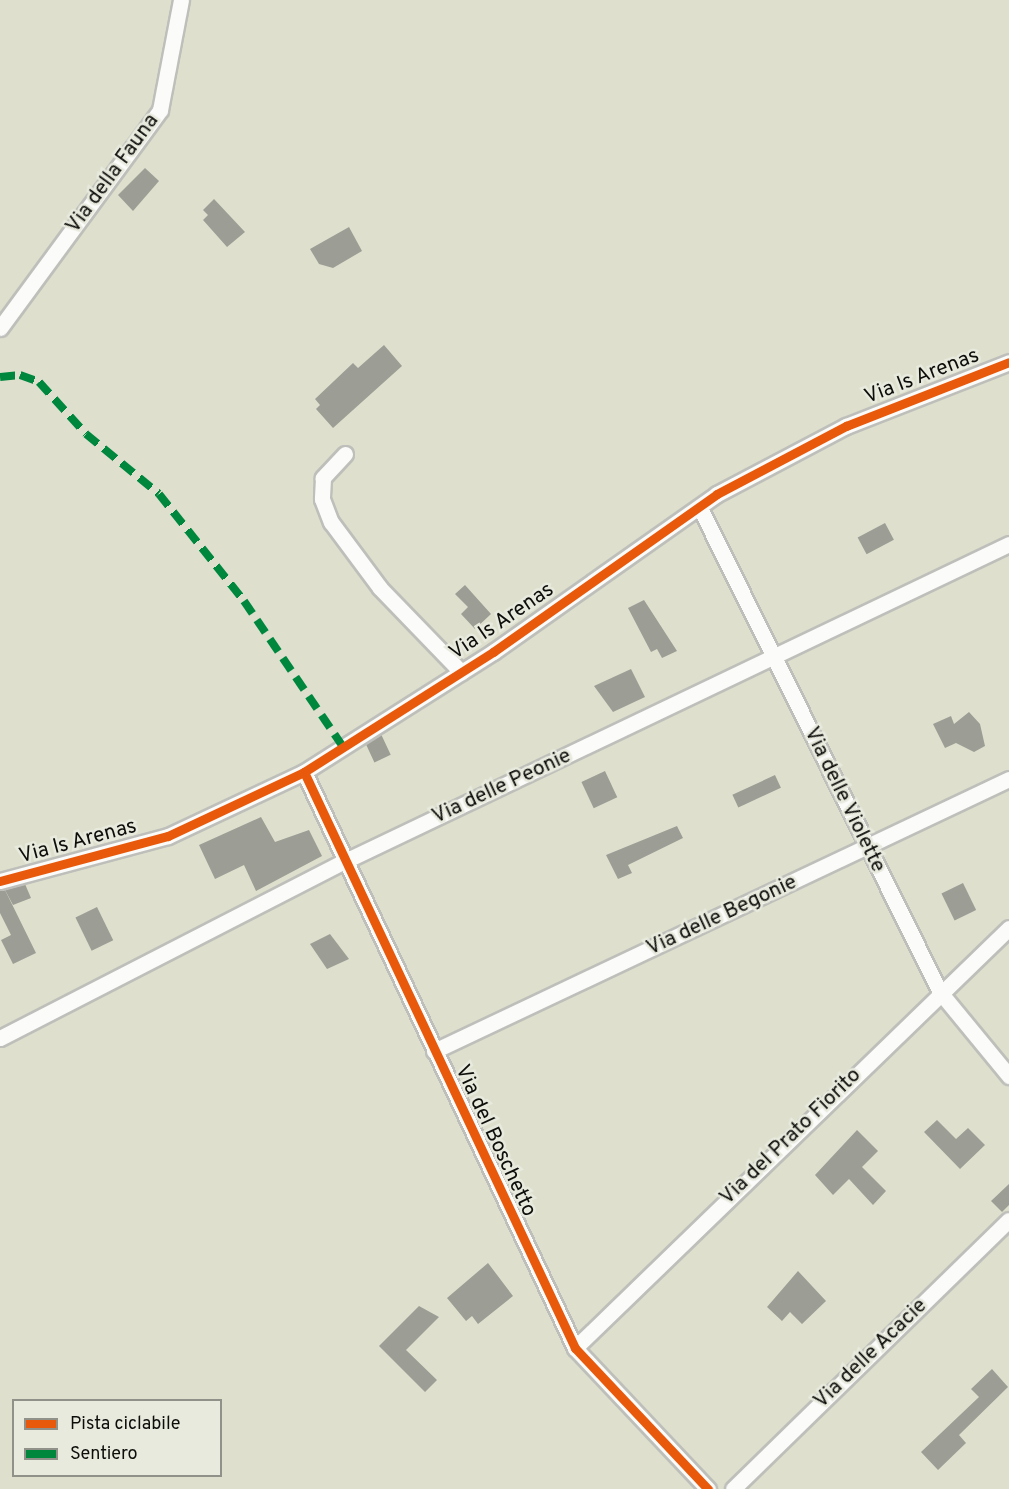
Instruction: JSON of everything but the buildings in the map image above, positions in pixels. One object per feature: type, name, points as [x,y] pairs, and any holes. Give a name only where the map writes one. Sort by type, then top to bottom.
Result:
[{"type":"street","name":"Via della Fauna","points":[[0,328],[160,110],[182,0]]},
{"type":"street","name":"Via Is Arenas","points":[[0,881],[168,836],[304,772],[461,672],[701,510],[717,494],[846,426],[1009,362]]},
{"type":"street","points":[[345,454],[323,478],[322,499],[332,522],[380,588],[461,672]]},
{"type":"street","name":"Via delle Violette","points":[[701,510],[940,992],[1009,1076]]},
{"type":"street","name":"Via delle Peonie","points":[[0,1038],[343,862],[1009,544]]},
{"type":"street","name":"Via del Boschetto","points":[[304,772],[343,862],[575,1348],[708,1489]]},
{"type":"street","name":"Via delle Begonie","points":[[434,1051],[1009,779]]},
{"type":"street","name":"Via del Prato Fiorito","points":[[575,1348],[940,992],[1009,928]]},
{"type":"street","name":"Via delle Acacie","points":[[733,1489],[1009,1220]]},
{"type":"green space","points":[[0,0],[1009,0],[1009,1489],[0,1489]]},
{"type":"marked path","points":[[0,377],[20,375],[39,382],[86,434],[159,494],[244,601],[342,745]]},
{"type":"cycle path","points":[[0,881],[168,836],[304,772],[493,652],[717,494],[846,426],[1009,362]]},
{"type":"cycle path","points":[[304,772],[575,1348],[708,1489]]}]
